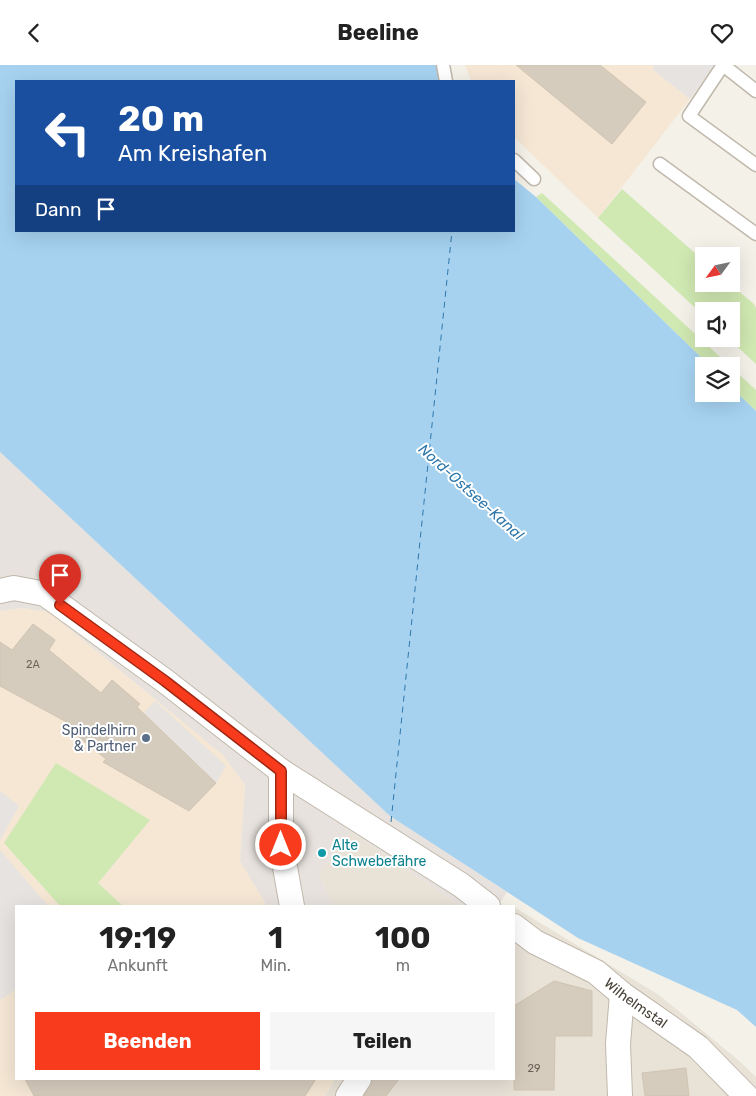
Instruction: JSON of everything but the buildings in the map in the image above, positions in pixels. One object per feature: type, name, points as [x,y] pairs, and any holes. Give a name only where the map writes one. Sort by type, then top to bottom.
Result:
[{"type":"street","points":[[0,591],[14,588],[45,594],[165,681],[281,771],[461,885],[487,905]]},
{"type":"street","points":[[281,771],[281,845],[292,905]]},
{"type":"street","name":"Wilhelmstal","points":[[515,927],[535,942],[596,972],[622,994],[698,1047],[746,1096]]},
{"type":"street","points":[[620,1096],[618,1044],[622,994]]},
{"type":"street","points":[[348,1096],[358,1080]]},
{"type":"lane","points":[[443,65],[446,80]]},
{"type":"lane","points":[[756,91],[723,65],[689,116],[756,165]]},
{"type":"lane","points":[[515,161],[534,179]]},
{"type":"lane","points":[[660,163],[756,234]]},
{"type":"shaded area","points":[[465,65],[654,65],[653,70],[690,99],[598,218],[515,138],[515,80],[471,80]]},
{"type":"shaded area","points":[[654,65],[715,65],[690,99],[653,70]]},
{"type":"shaded area","points":[[0,452],[390,816],[507,892],[499,905],[459,905],[351,832],[319,874],[333,905],[266,905],[240,861],[245,785],[223,755],[49,612],[23,608],[0,611]]},
{"type":"shaded area","points":[[48,557],[85,586],[73,602],[36,573]]},
{"type":"shaded area","points":[[23,608],[49,612],[223,755],[245,785],[240,861],[266,905],[122,905],[98,883],[4,843],[59,905],[15,905],[15,1080],[334,1080],[325,1096],[0,1096],[0,611]]},
{"type":"shaded area","points":[[155,701],[226,766],[216,783],[144,713]]},
{"type":"shaded area","points":[[0,791],[19,806],[0,840]]},
{"type":"shaded area","points":[[351,832],[459,905],[333,905],[319,874]]},
{"type":"shaded area","points":[[0,850],[47,905],[15,905],[15,990],[0,1000]]},
{"type":"shaded area","points":[[515,908],[659,995],[756,1077],[756,1096],[325,1096],[334,1080],[515,1080]]},
{"type":"green space","points":[[622,189],[695,253],[695,293],[740,292],[754,304],[756,308],[756,364],[738,347],[740,347],[740,302],[695,302],[695,308],[598,218]]},
{"type":"green space","points":[[542,193],[695,334],[695,347],[709,347],[720,357],[701,357],[536,197]]},
{"type":"green space","points":[[740,375],[756,390],[756,411],[740,396]]},
{"type":"green space","points":[[56,763],[150,820],[98,883],[122,905],[59,905],[4,843]]},
{"type":"water","name":"Nord-Ostsee-Kanal","points":[[0,65],[436,65],[441,80],[15,80],[15,232],[515,232],[515,180],[536,197],[701,357],[695,357],[695,402],[740,402],[740,396],[756,411],[756,1027],[737,1010],[578,938],[390,816],[0,452]]},
{"type":"ferry route","points":[[391,822],[452,232]]},
{"type":"place","name":"Spindelhirn & Partner","points":[[146,738]]},
{"type":"place","name":"Alte Schwebefähre","points":[[322,853]]},
{"type":"route","points":[[60,605],[165,681],[281,771],[281,845]]}]
